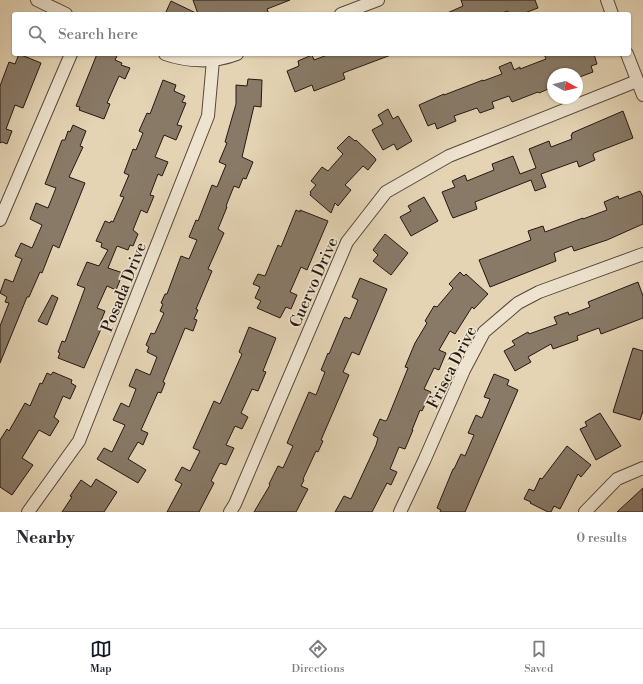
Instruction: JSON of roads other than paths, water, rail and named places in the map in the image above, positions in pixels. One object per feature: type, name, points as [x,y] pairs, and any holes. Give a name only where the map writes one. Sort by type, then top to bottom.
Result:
[{"type":"street","points":[[37,0],[62,12]]},
{"type":"street","points":[[347,12],[378,0]]},
{"type":"street","points":[[607,0],[611,12]]},
{"type":"street","points":[[0,220],[70,56]]},
{"type":"street","points":[[173,56],[194,61],[213,60],[232,56]]},
{"type":"street","points":[[628,56],[643,95]]},
{"type":"street","name":"Posada Drive","points":[[28,512],[79,441],[208,116],[213,60]]},
{"type":"street","name":"Cuervo Drive","points":[[230,512],[347,242],[386,192],[449,156],[637,81]]},
{"type":"street","name":"Frisca Drive","points":[[400,512],[464,370],[484,332],[518,303],[539,292],[643,254]]},
{"type":"street","points":[[586,512],[618,479],[643,468]]}]
